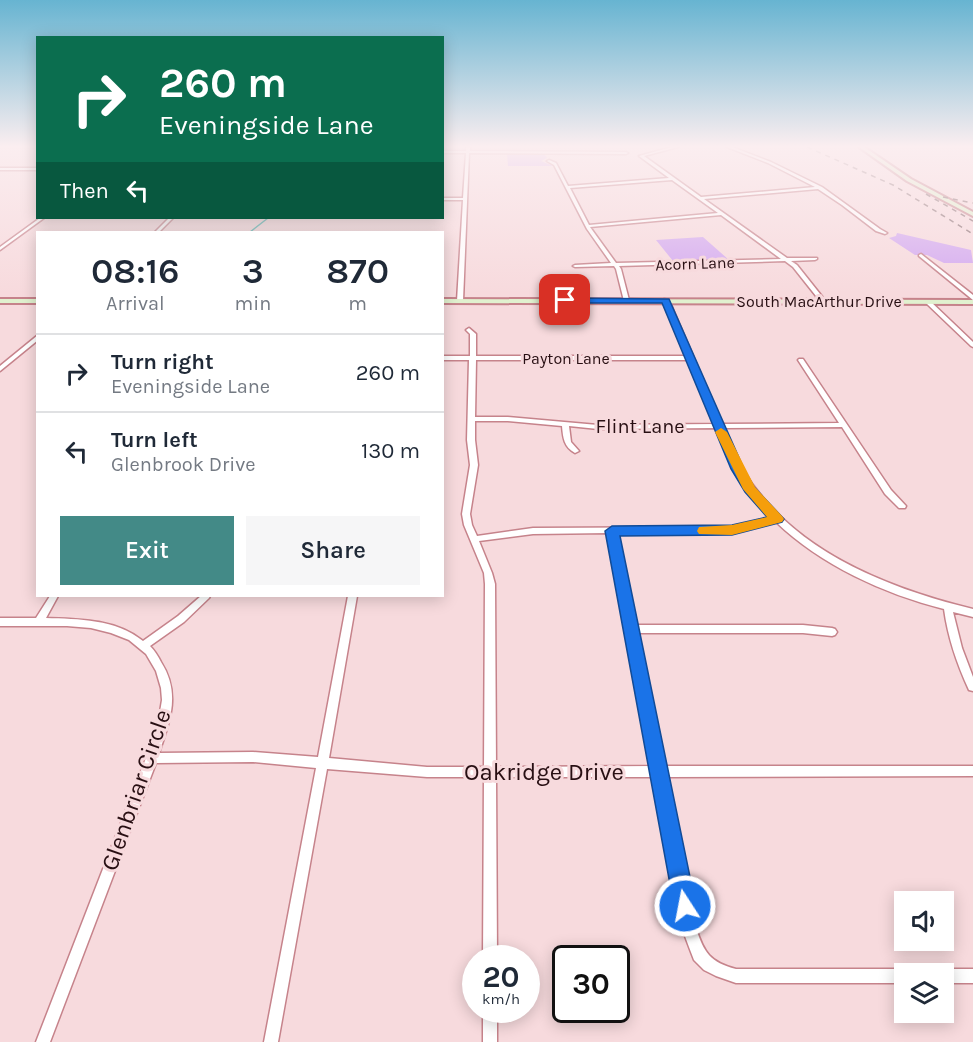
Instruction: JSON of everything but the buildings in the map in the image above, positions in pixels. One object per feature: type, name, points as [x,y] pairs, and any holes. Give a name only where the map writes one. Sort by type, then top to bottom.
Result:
[{"type":"street","points":[[460,301],[465,196]]},
{"type":"street","points":[[571,196],[614,266],[616,280],[621,284],[626,300]]},
{"type":"street","points":[[696,196],[786,261],[822,300]]},
{"type":"street","points":[[699,198],[728,196]]},
{"type":"street","points":[[831,196],[878,230],[885,232]]},
{"type":"street","points":[[938,196],[973,214]]},
{"type":"street","points":[[444,199],[465,199]]},
{"type":"street","points":[[588,226],[721,214]]},
{"type":"street","points":[[0,249],[41,219]]},
{"type":"street","points":[[158,231],[170,219]]},
{"type":"street","points":[[921,255],[973,300]]},
{"type":"street","name":"Acorn Lane","points":[[574,266],[815,260]]},
{"type":"street","points":[[444,301],[666,300],[718,426],[749,489],[777,519],[802,540],[862,574],[948,608],[973,613]]},
{"type":"street","name":"South MacArthur Drive","points":[[666,300],[928,302],[973,300]]},
{"type":"street","points":[[0,301],[36,301]]},
{"type":"street","points":[[928,302],[973,345]]},
{"type":"street","points":[[469,330],[473,334],[474,465],[466,514],[490,584],[490,945]]},
{"type":"street","points":[[0,369],[36,339]]},
{"type":"street","name":"Payton Lane","points":[[444,358],[689,358]]},
{"type":"street","points":[[801,360],[888,492],[903,506]]},
{"type":"street","name":"Flint Lane","points":[[472,419],[508,419],[564,425],[844,425]]},
{"type":"street","points":[[564,425],[567,442],[575,451]]},
{"type":"street","points":[[474,539],[533,531],[732,530],[777,519]]},
{"type":"street","points":[[612,531],[689,928],[695,948],[704,963],[715,971],[736,976],[894,976]]},
{"type":"street","points":[[38,623],[53,597]]},
{"type":"street","points":[[143,646],[181,619],[205,597]]},
{"type":"street","points":[[271,1042],[353,597]]},
{"type":"street","points":[[948,608],[951,635],[959,660],[973,687]]},
{"type":"street","name":"Glenbriar Circle","points":[[0,622],[98,625],[126,634],[156,659],[168,694],[166,718],[152,758],[43,1042]]},
{"type":"street","points":[[632,629],[803,629],[831,632]]},
{"type":"street","name":"Oakridge Drive","points":[[152,758],[254,757],[322,761],[427,772],[973,771]]},
{"type":"street","points":[[954,976],[973,976]]},
{"type":"street","points":[[490,1023],[490,1042]]},
{"type":"shaded area","points":[[897,233],[971,250],[973,263],[944,263],[927,255],[915,255],[889,238],[896,236]]},
{"type":"shaded area","points":[[703,237],[729,260],[673,261],[656,240]]},
{"type":"waterway","points":[[251,231],[267,219]]},
{"type":"railway","points":[[910,196],[973,234]]},
{"type":"railway","points":[[929,196],[973,221]]},
{"type":"railway","points":[[943,197],[973,203]]},
{"type":"slow traffic","points":[[704,531],[732,530],[777,519],[749,489],[721,432]]},
{"type":"route","points":[[565,300],[666,300],[738,469],[749,489],[777,519],[732,530],[612,531],[685,906]]}]
